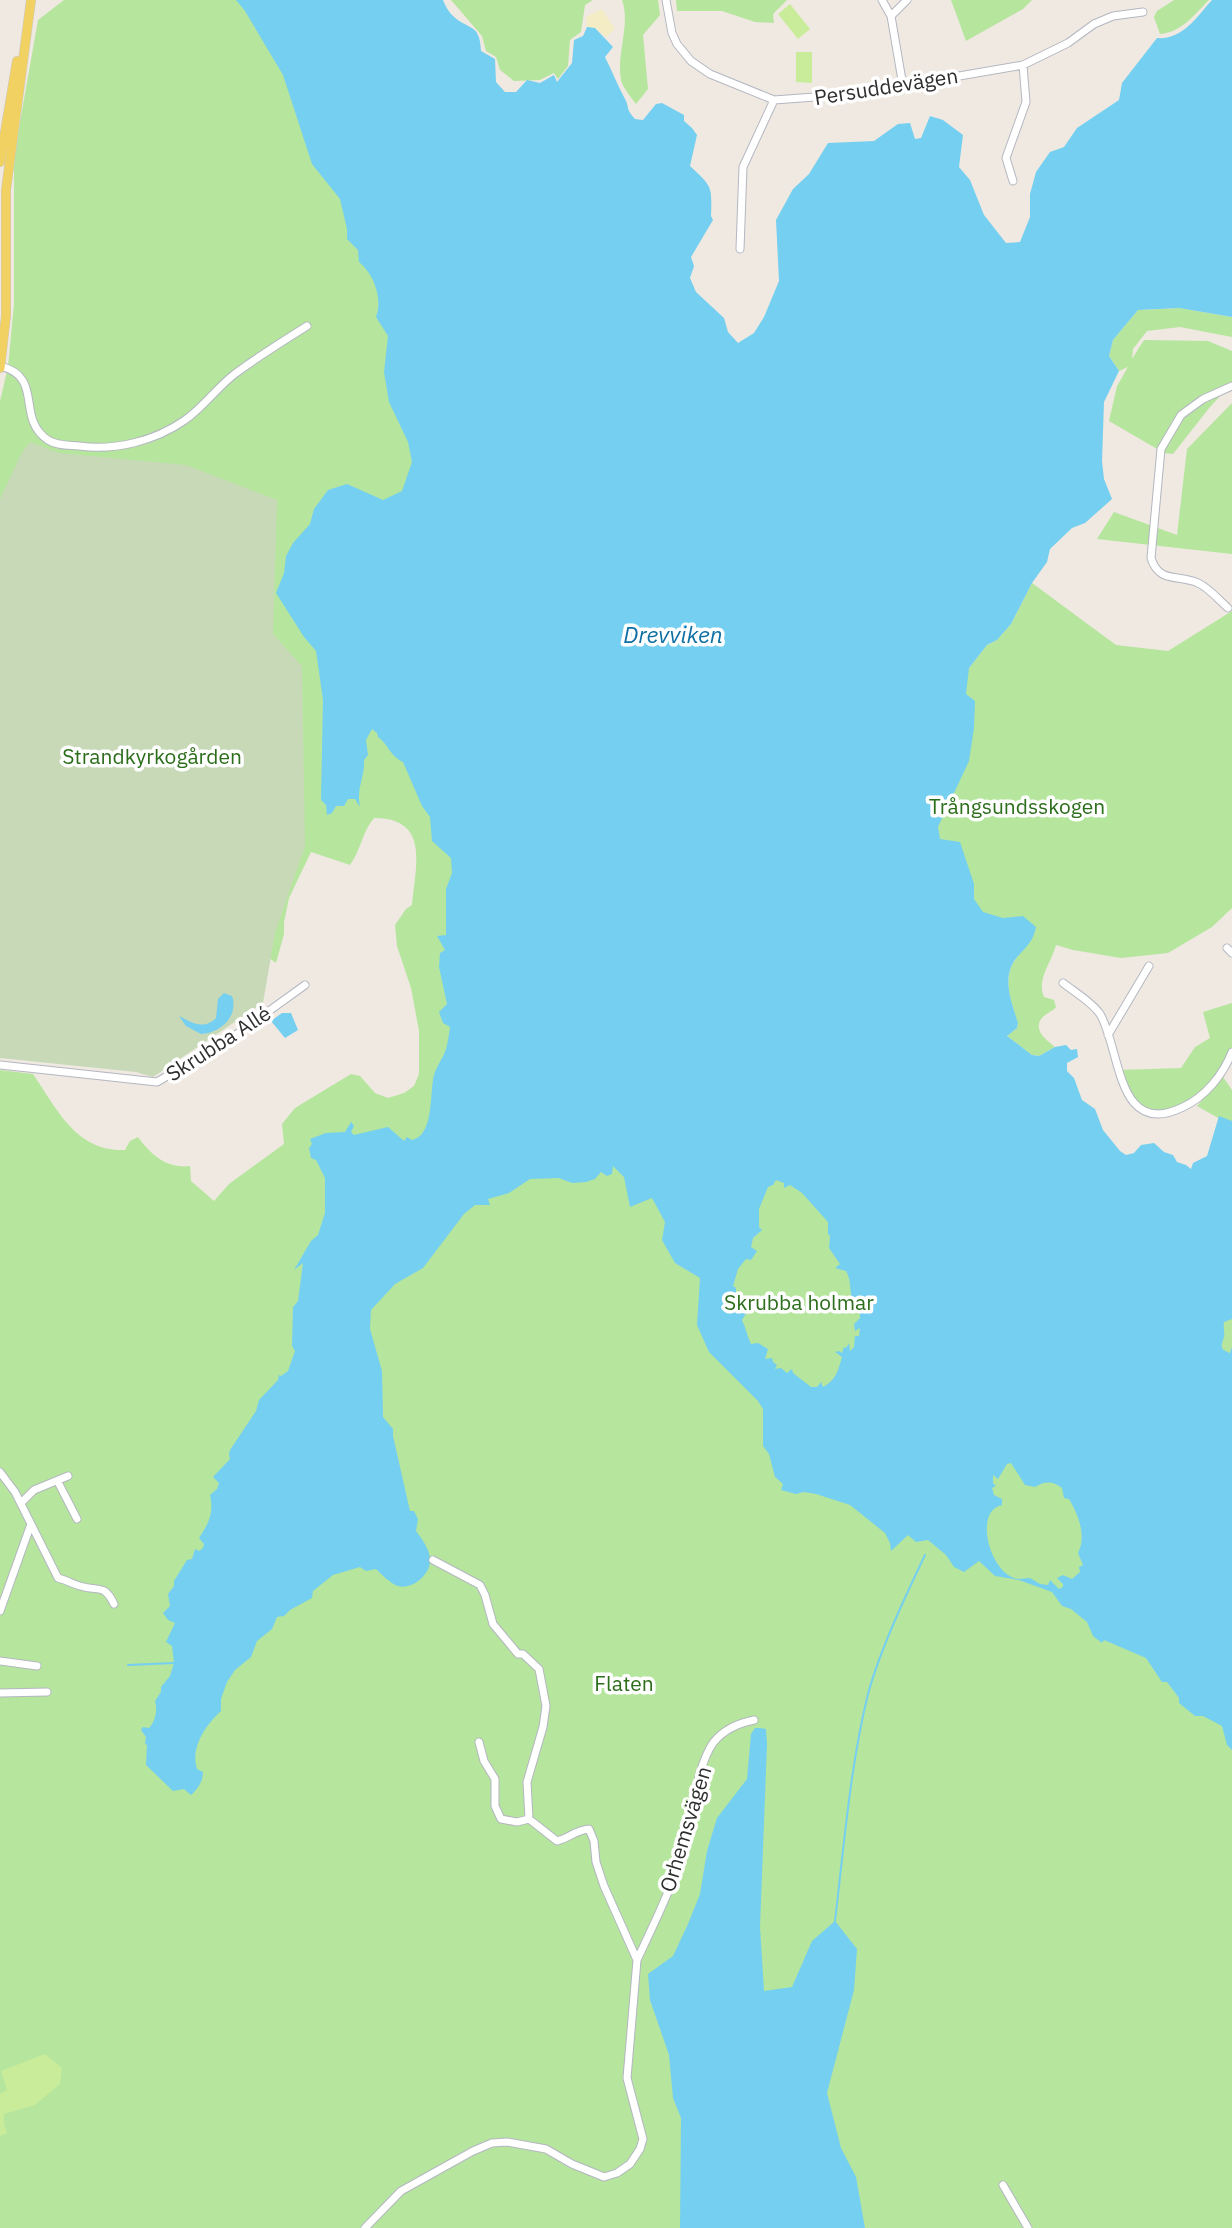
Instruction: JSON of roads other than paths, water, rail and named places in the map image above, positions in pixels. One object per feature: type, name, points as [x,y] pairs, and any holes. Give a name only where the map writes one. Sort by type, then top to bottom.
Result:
[{"type":"main road","points":[[0,162],[29,0]]},
{"type":"main road","points":[[0,367],[6,316],[3,194],[29,0]]},
{"type":"main road","points":[[0,248],[0,367]]},
{"type":"street","name":"Persuddevägen","points":[[666,0],[672,33],[691,61],[710,74],[774,100],[842,95],[1023,65],[1068,43],[1094,24],[1113,16],[1143,12]]},
{"type":"street","points":[[882,0],[891,16],[903,86]]},
{"type":"street","points":[[891,16],[907,0]]},
{"type":"street","points":[[1013,181],[1006,158],[1026,102],[1023,65]]},
{"type":"street","points":[[740,249],[743,167],[774,100]]},
{"type":"street","points":[[0,367],[17,372],[24,380],[28,389],[32,422],[44,438],[52,443],[85,447],[122,447],[153,436],[185,420],[236,373],[307,326]]},
{"type":"street","points":[[1228,608],[1198,583],[1174,579],[1160,572],[1151,558],[1161,449],[1181,415],[1203,398],[1232,386]]},
{"type":"street","points":[[1108,1035],[1149,966]]},
{"type":"street","points":[[1063,983],[1096,1009],[1108,1035],[1124,1090],[1140,1109],[1151,1115],[1163,1115],[1178,1110],[1198,1098],[1224,1070],[1232,1052]]},
{"type":"street","name":"Skrubba Allé","points":[[0,1065],[157,1082],[230,1040],[305,985]]},
{"type":"street","points":[[0,1472],[21,1503],[58,1578],[82,1587],[100,1587],[109,1594],[114,1604]]},
{"type":"street","points":[[21,1503],[34,1490],[68,1476]]},
{"type":"street","points":[[58,1482],[77,1519]]},
{"type":"street","points":[[0,1611],[17,1558],[32,1524]]},
{"type":"street","points":[[365,2228],[401,2191],[472,2151],[492,2143],[507,2142],[546,2149],[572,2164],[604,2177],[617,2173],[630,2164],[643,2139],[627,2078],[638,1960],[604,1886],[589,1829],[579,1830],[569,1838],[557,1841],[529,1819],[527,1782],[543,1727],[546,1706],[539,1669],[523,1654],[518,1654],[493,1624],[480,1585],[440,1561],[433,1560]]},
{"type":"street","points":[[0,1661],[37,1666]]},
{"type":"street","points":[[0,1693],[47,1692]]},
{"type":"street","name":"Orhemsvägen","points":[[638,1960],[681,1856],[696,1791],[712,1745],[730,1728],[754,1720]]},
{"type":"street","points":[[479,1742],[484,1761],[495,1779],[495,1806],[501,1819],[517,1822],[529,1819]]},
{"type":"street","points":[[1003,2185],[1028,2228]]},
{"type":"water","name":"Drevviken","points":[[236,0],[443,0],[452,15],[476,31],[481,51],[495,59],[496,82],[505,92],[516,92],[527,80],[540,83],[554,75],[557,82],[572,63],[574,40],[583,36],[587,27],[595,28],[613,47],[605,57],[635,119],[643,120],[656,104],[662,103],[684,115],[684,121],[697,135],[690,166],[709,187],[713,220],[691,257],[694,266],[690,278],[696,292],[724,318],[728,332],[738,343],[754,333],[779,281],[776,220],[793,189],[809,174],[828,143],[874,141],[898,124],[910,123],[915,139],[921,138],[930,116],[943,120],[963,135],[959,167],[970,180],[984,215],[1006,243],[1020,242],[1030,217],[1030,194],[1036,172],[1050,152],[1064,147],[1077,128],[1119,100],[1122,83],[1157,38],[1166,38],[1181,32],[1212,0],[1232,0],[1232,317],[1179,308],[1138,310],[1113,340],[1109,356],[1119,371],[1104,402],[1102,461],[1104,479],[1112,499],[1085,523],[1072,528],[1050,549],[1047,562],[1032,583],[1011,624],[997,640],[987,645],[969,668],[966,694],[975,701],[969,761],[938,827],[940,839],[960,842],[974,884],[974,899],[983,912],[1003,918],[1023,916],[1036,927],[1032,939],[1010,971],[1009,988],[1018,1023],[1017,1028],[1007,1036],[1032,1055],[1039,1056],[1055,1047],[1066,1045],[1071,1050],[1077,1049],[1078,1057],[1067,1063],[1067,1071],[1074,1078],[1082,1100],[1095,1109],[1103,1130],[1120,1151],[1126,1155],[1134,1153],[1141,1145],[1154,1143],[1164,1152],[1173,1155],[1177,1162],[1191,1169],[1193,1163],[1207,1156],[1219,1116],[1232,1121],[1232,1319],[1224,1322],[1222,1349],[1230,1353],[1232,1347],[1232,1750],[1227,1745],[1222,1726],[1203,1716],[1195,1716],[1179,1703],[1179,1698],[1167,1682],[1162,1682],[1146,1658],[1104,1640],[1102,1643],[1093,1636],[1087,1622],[1071,1609],[1062,1606],[1052,1592],[1019,1580],[995,1576],[979,1561],[964,1572],[954,1567],[946,1555],[928,1540],[916,1542],[908,1535],[891,1551],[885,1533],[850,1505],[816,1494],[796,1494],[781,1490],[783,1484],[775,1477],[769,1454],[763,1446],[763,1409],[709,1352],[697,1325],[700,1278],[675,1263],[662,1240],[665,1222],[652,1198],[630,1207],[624,1177],[613,1166],[612,1174],[607,1176],[601,1172],[595,1179],[586,1182],[572,1183],[559,1178],[530,1179],[509,1193],[488,1199],[490,1205],[475,1205],[464,1214],[423,1268],[395,1284],[371,1310],[370,1329],[382,1371],[383,1417],[393,1429],[410,1511],[414,1511],[418,1519],[416,1531],[426,1545],[430,1557],[424,1576],[414,1584],[403,1587],[386,1579],[376,1569],[366,1571],[360,1567],[333,1575],[313,1591],[312,1598],[284,1616],[277,1617],[272,1629],[257,1641],[251,1657],[235,1670],[227,1682],[221,1699],[221,1711],[205,1730],[198,1745],[195,1761],[197,1769],[203,1772],[203,1775],[194,1793],[191,1795],[184,1789],[173,1791],[146,1765],[146,1737],[141,1730],[143,1727],[149,1728],[153,1723],[155,1701],[170,1676],[174,1663],[172,1646],[166,1642],[175,1623],[168,1620],[163,1613],[170,1606],[168,1594],[187,1560],[192,1559],[195,1549],[199,1551],[203,1548],[204,1544],[199,1538],[210,1518],[210,1495],[219,1483],[213,1477],[230,1459],[230,1450],[256,1411],[259,1400],[278,1380],[279,1375],[288,1371],[295,1351],[292,1346],[293,1307],[298,1301],[303,1263],[294,1270],[311,1241],[318,1235],[325,1213],[325,1178],[316,1160],[311,1158],[310,1139],[326,1133],[345,1132],[351,1122],[354,1126],[351,1132],[354,1135],[388,1127],[404,1141],[407,1137],[412,1140],[419,1137],[427,1124],[434,1076],[446,1049],[450,1027],[443,1023],[439,1012],[447,1004],[439,967],[440,953],[445,950],[437,936],[446,935],[446,889],[452,873],[451,858],[432,841],[430,817],[422,806],[403,762],[372,729],[366,740],[368,755],[364,760],[360,807],[355,799],[348,799],[344,806],[336,806],[332,813],[327,815],[326,805],[321,800],[323,700],[316,651],[276,593],[284,573],[286,556],[293,543],[310,524],[314,509],[328,490],[347,484],[383,500],[402,491],[412,462],[408,442],[389,402],[384,372],[388,336],[376,317],[376,287],[359,262],[358,250],[347,239],[340,199],[312,164],[283,75]],"holes":[[[776,1180],[784,1183],[784,1188],[790,1185],[802,1193],[828,1222],[829,1248],[840,1264],[835,1268],[846,1271],[853,1303],[859,1305],[860,1318],[854,1324],[855,1331],[860,1328],[859,1336],[855,1336],[854,1347],[850,1351],[849,1343],[842,1353],[835,1352],[842,1357],[839,1367],[834,1378],[823,1387],[821,1382],[817,1387],[811,1387],[793,1373],[792,1369],[787,1373],[781,1368],[775,1369],[777,1365],[772,1358],[765,1359],[768,1349],[758,1343],[751,1344],[742,1320],[750,1307],[747,1304],[742,1312],[735,1311],[730,1301],[736,1294],[736,1288],[733,1286],[738,1269],[746,1259],[751,1260],[757,1251],[751,1247],[753,1238],[762,1230],[759,1227],[759,1209],[768,1187]],[[1011,1463],[1025,1485],[1035,1487],[1049,1483],[1062,1488],[1064,1498],[1069,1499],[1078,1518],[1082,1540],[1078,1553],[1083,1565],[1072,1579],[1063,1575],[1057,1578],[1063,1584],[1059,1589],[1050,1580],[1048,1585],[1030,1578],[1019,1579],[1009,1575],[993,1556],[987,1531],[988,1519],[993,1510],[1002,1505],[1002,1499],[994,1495],[992,1488],[996,1486],[993,1483],[993,1475],[998,1479],[1007,1464]]]},
{"type":"water","points":[[224,993],[232,996],[233,1011],[226,1023],[215,1031],[201,1034],[186,1026],[179,1016],[198,1024],[211,1022],[216,1018],[218,999]]},
{"type":"water","points":[[282,1013],[291,1013],[298,1030],[285,1038],[271,1021]]},
{"type":"water","points":[[755,1728],[766,1729],[760,1927],[764,1991],[792,1987],[812,1941],[835,1921],[857,1949],[854,1990],[827,2093],[841,2148],[856,2177],[865,2228],[680,2228],[681,2118],[673,2098],[669,2055],[650,2000],[648,1974],[673,1956],[700,1894],[707,1851],[717,1818],[747,1779],[751,1734]]},
{"type":"waterway","points":[[835,1921],[852,1778],[868,1694],[886,1642],[925,1555]]},
{"type":"waterway","points":[[128,1665],[174,1663]]},
{"type":"park label","name":"Strandkyrkogården","points":[[152,756]]},
{"type":"park label","name":"Trångsundsskogen","points":[[1017,806]]},
{"type":"park label","name":"Skrubba holmar","points":[[799,1302]]},
{"type":"park label","name":"Flaten","points":[[624,1683]]}]
